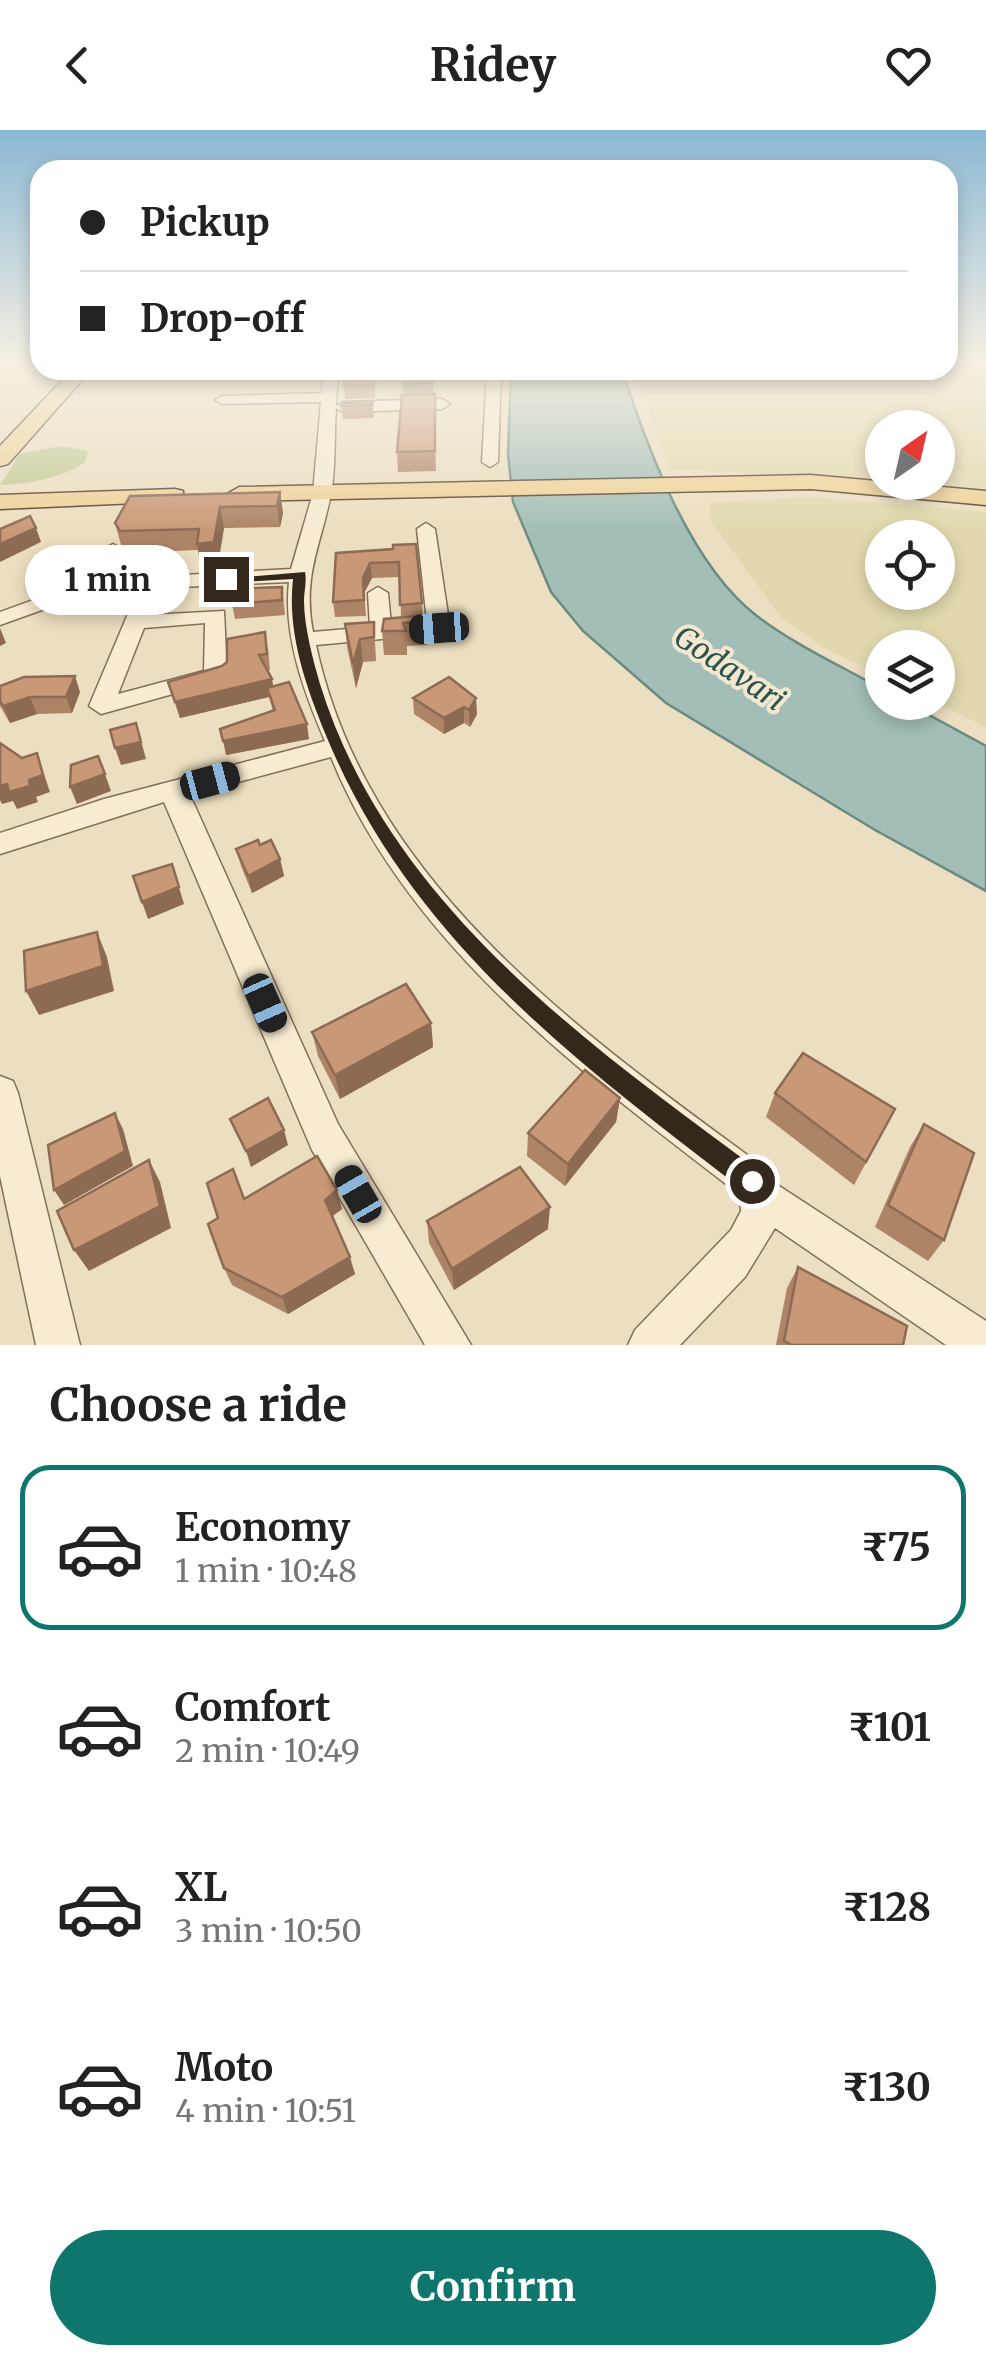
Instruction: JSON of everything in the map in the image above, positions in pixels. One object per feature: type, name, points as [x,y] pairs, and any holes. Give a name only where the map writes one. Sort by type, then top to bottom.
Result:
[{"type":"main road","points":[[0,458],[6,438],[26,420]]},
{"type":"main road","points":[[474,494],[766,482],[986,498]]},
{"type":"main road","points":[[0,502],[725,493],[829,494],[986,507]]},
{"type":"main road","points":[[0,512],[321,497]]},
{"type":"street","points":[[327,420],[321,497],[300,574],[297,604],[312,684],[352,778],[413,879],[472,945],[586,1056],[752,1181],[762,1197],[984,1345]]},
{"type":"street","points":[[490,462],[492,420]]},
{"type":"street","points":[[304,638],[439,628],[426,529]]},
{"type":"street","points":[[96,586],[112,550]]},
{"type":"street","points":[[0,619],[96,586],[300,574]]},
{"type":"street","points":[[135,622],[216,616],[215,675],[101,706],[135,622],[151,583]]},
{"type":"street","points":[[378,593],[381,633]]},
{"type":"street","points":[[0,844],[339,746]]},
{"type":"street","points":[[177,790],[177,802],[325,1137],[449,1345]]},
{"type":"street","points":[[1,1100],[58,1345]]},
{"type":"street","points":[[650,1345],[748,1239],[761,1215],[762,1197]]},
{"type":"shaded area","points":[[652,420],[865,420],[865,478],[669,469]]},
{"type":"shaded area","points":[[955,420],[986,420],[986,489],[955,486]]},
{"type":"shaded area","points":[[811,497],[986,512],[986,727],[955,712],[955,630],[865,630],[865,668],[824,648],[781,617],[710,520],[710,503]]},
{"type":"green space","points":[[61,446],[88,451],[85,462],[44,479],[0,485],[20,454]]},
{"type":"water","name":"Godavari","points":[[509,420],[639,420],[674,503],[711,567],[757,616],[865,680],[865,720],[938,720],[986,746],[986,891],[875,830],[666,703],[583,631],[551,592],[513,502]]},
{"type":"building","points":[[400,420],[435,420],[435,451],[397,452]]},
{"type":"building","points":[[280,492],[277,506],[220,507],[214,542],[197,544],[199,529],[120,531],[115,523],[130,496]]},
{"type":"building","points":[[30,516],[36,528],[0,544],[0,529]]},
{"type":"building","points":[[416,544],[422,603],[400,605],[399,562],[370,563],[363,578],[364,600],[333,602],[336,553]]},
{"type":"building","points":[[282,587],[282,600],[232,604],[232,589]]},
{"type":"building","points":[[426,615],[426,622],[403,623],[406,631],[382,631],[384,619]]},
{"type":"building","points":[[374,622],[374,637],[360,639],[353,664],[345,624]]},
{"type":"building","points":[[265,632],[267,654],[259,655],[272,679],[175,702],[168,682],[222,666],[227,662],[227,639]]},
{"type":"building","points":[[75,676],[66,697],[30,697],[3,706],[0,701],[0,686],[24,677]]},
{"type":"building","points":[[449,677],[476,698],[469,710],[464,707],[444,718],[413,698]]},
{"type":"building","points":[[289,682],[307,724],[223,741],[220,729],[275,710],[267,688]]},
{"type":"building","points":[[136,723],[141,742],[115,748],[110,730]]},
{"type":"building","points":[[0,743],[22,758],[37,753],[43,775],[29,780],[30,786],[9,792],[7,784],[0,786]]},
{"type":"building","points":[[98,756],[105,774],[70,787],[71,765]]},
{"type":"building","points":[[258,840],[260,845],[271,840],[280,859],[248,876],[236,849]]},
{"type":"building","points":[[172,864],[179,887],[142,902],[133,876]]},
{"type":"building","points":[[97,932],[103,966],[26,991],[24,951]]},
{"type":"building","points":[[406,984],[431,1023],[335,1075],[312,1032]]},
{"type":"building","points":[[803,1053],[895,1109],[866,1162],[775,1093]]},
{"type":"building","points":[[585,1070],[620,1098],[568,1164],[528,1133]]},
{"type":"building","points":[[268,1098],[284,1130],[246,1151],[230,1119]]},
{"type":"building","points":[[115,1113],[125,1151],[54,1190],[48,1145]]},
{"type":"building","points":[[924,1124],[974,1153],[944,1240],[888,1205]]},
{"type":"building","points":[[317,1156],[337,1190],[325,1200],[350,1257],[282,1297],[224,1268],[208,1224],[218,1218],[207,1183],[233,1169],[244,1199]]},
{"type":"building","points":[[149,1160],[160,1206],[74,1250],[57,1211]]},
{"type":"building","points":[[520,1167],[550,1207],[452,1269],[427,1221]]},
{"type":"building","points":[[798,1267],[907,1326],[903,1345],[792,1345],[784,1341]]},
{"type":"route","points":[[226,579],[300,574],[297,604],[312,684],[352,778],[413,879],[527,1002],[586,1056],[752,1181]]}]
